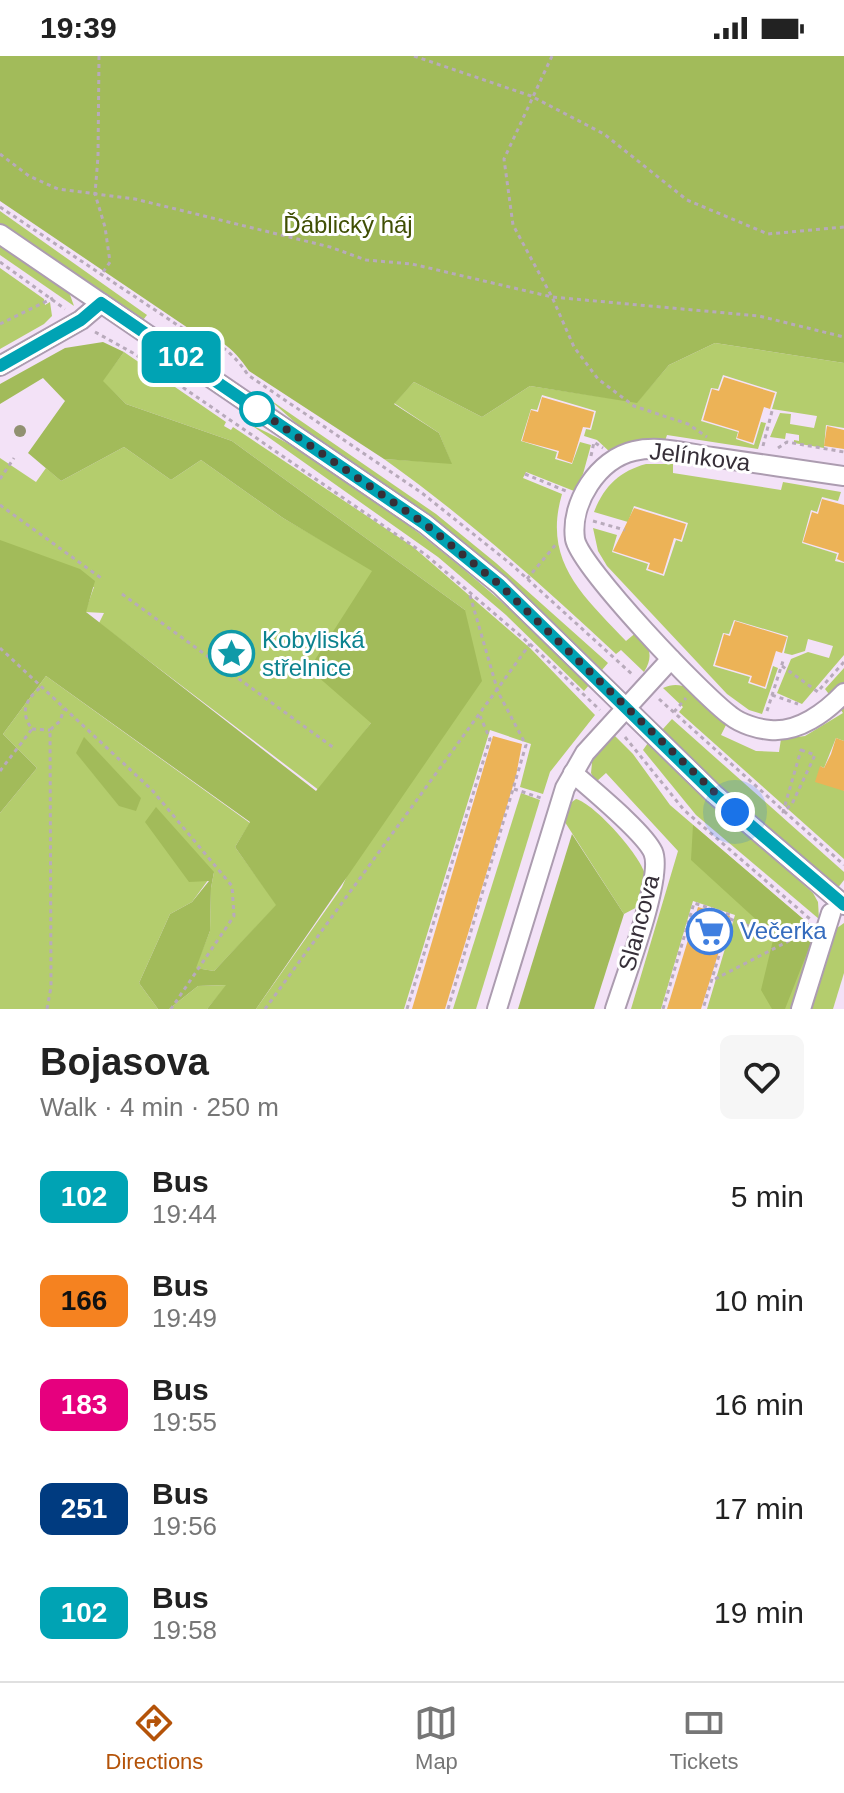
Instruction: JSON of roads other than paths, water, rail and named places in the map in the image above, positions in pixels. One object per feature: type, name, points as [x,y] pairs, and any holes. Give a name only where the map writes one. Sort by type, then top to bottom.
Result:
[{"type":"street","points":[[0,234],[425,524],[500,585],[837,909],[801,1009]]},
{"type":"street","points":[[0,366],[81,320],[101,303]]},
{"type":"street","name":"Jelínkova","points":[[844,476],[653,449],[622,454],[602,470],[580,502],[575,539],[581,553],[606,587],[671,659],[732,717],[772,731],[806,723],[844,693]]},
{"type":"street","points":[[497,1009],[565,788],[585,753],[671,659]]},
{"type":"street","name":"Slancova","points":[[573,773],[622,818],[653,853],[656,877],[615,1009]]},
{"type":"place","name":"Kobyliská střelnice","points":[[231,654]]},
{"type":"place","name":"Večerka","points":[[709,931]]},
{"type":"park label","name":"Ďáblický háj","points":[[348,225]]}]
